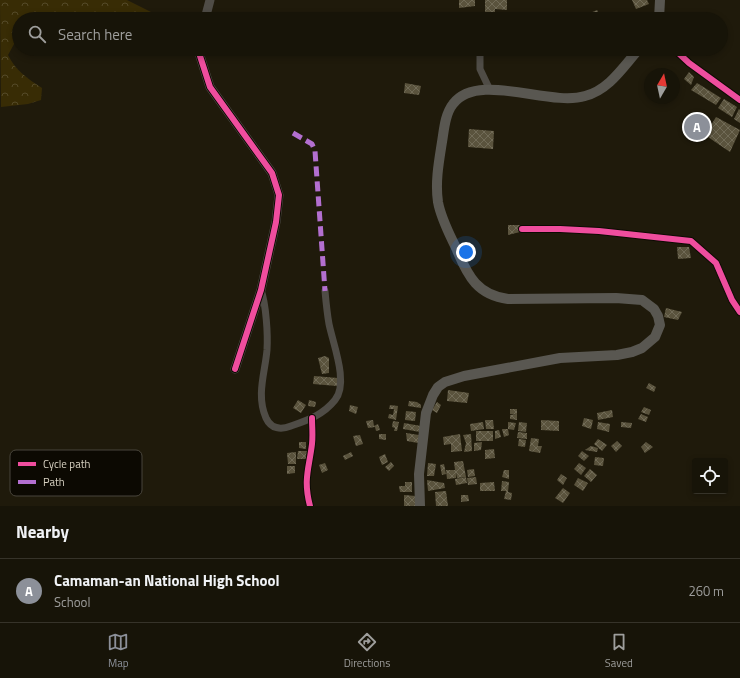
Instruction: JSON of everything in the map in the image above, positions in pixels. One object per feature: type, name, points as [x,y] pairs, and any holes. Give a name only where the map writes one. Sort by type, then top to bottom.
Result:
[{"type":"main road","points":[[659,12],[660,0]]},
{"type":"main road","points":[[420,506],[419,474],[426,413],[429,403],[438,388],[445,382],[464,376],[554,359],[617,355],[632,352],[642,348],[655,338],[660,325],[658,316],[654,309],[642,300],[616,298],[508,299],[494,297],[484,292],[477,285],[458,254],[445,225],[438,204],[437,178],[447,115],[453,104],[463,95],[484,90],[572,98],[583,97],[594,93],[608,83],[633,56]]},
{"type":"street","points":[[207,12],[210,0]]},
{"type":"street","points":[[200,56],[210,87],[266,164],[276,182],[279,195],[278,208],[261,290],[235,369]]},
{"type":"street","points":[[480,56],[479,64],[490,90]]},
{"type":"street","points":[[682,56],[740,100]]},
{"type":"street","points":[[522,230],[560,228],[691,241],[716,263],[732,300],[740,312]]},
{"type":"street","points":[[261,290],[265,306],[267,348],[260,394],[267,420],[272,426],[280,429],[312,418],[334,401],[340,390],[338,361],[329,324],[325,291]]},
{"type":"street","points":[[310,506],[306,491],[306,479],[312,442],[312,418]]},
{"type":"green space","points":[[0,0],[127,0],[151,12],[12,12],[12,48],[8,55],[18,70],[42,88],[41,100],[28,104],[1,107]]},
{"type":"building","points":[[459,0],[475,0],[475,6],[459,8]]},
{"type":"building","points":[[485,0],[507,0],[507,10],[495,9],[495,12],[485,12]]},
{"type":"building","points":[[632,0],[647,0],[649,4],[636,9]]},
{"type":"building","points":[[689,72],[694,77],[691,85],[684,79]]},
{"type":"building","points":[[405,83],[421,86],[419,95],[404,93]]},
{"type":"building","points":[[697,83],[721,98],[716,105],[691,90]]},
{"type":"building","points":[[724,99],[737,107],[732,117],[718,108]]},
{"type":"building","points":[[739,109],[740,110],[740,123],[734,119]]},
{"type":"building","points":[[716,117],[740,130],[730,152],[705,135]]},
{"type":"building","points":[[469,129],[494,131],[493,149],[468,147]]},
{"type":"building","points":[[508,225],[520,225],[520,232],[508,235]]},
{"type":"building","points":[[677,247],[689,247],[691,258],[678,259]]},
{"type":"building","points":[[666,308],[682,312],[678,320],[664,317]]},
{"type":"building","points":[[325,356],[329,358],[329,373],[322,374],[318,358]]},
{"type":"building","points":[[314,376],[338,378],[337,386],[313,384]]},
{"type":"building","points":[[649,383],[656,387],[654,392],[646,388]]},
{"type":"building","points":[[448,390],[469,393],[467,403],[447,401]]},
{"type":"building","points":[[298,400],[306,405],[301,413],[293,408]]},
{"type":"building","points":[[309,400],[316,402],[315,407],[308,406]]},
{"type":"building","points":[[409,401],[417,402],[421,405],[421,408],[408,406]]},
{"type":"building","points":[[437,402],[441,405],[437,413],[432,410]]},
{"type":"building","points":[[350,405],[358,407],[356,414],[349,411]]},
{"type":"building","points":[[390,405],[398,406],[396,420],[388,418],[389,414],[393,415],[394,409],[389,409]]},
{"type":"building","points":[[644,407],[651,410],[649,415],[641,412]]},
{"type":"building","points":[[510,409],[517,409],[517,420],[510,419],[510,415],[516,415],[510,414]]},
{"type":"building","points":[[612,410],[613,417],[598,420],[597,413]]},
{"type":"building","points":[[406,411],[416,412],[415,421],[405,420]]},
{"type":"building","points":[[641,414],[648,417],[646,422],[638,419]]},
{"type":"building","points":[[584,418],[593,420],[591,429],[582,426]]},
{"type":"building","points":[[373,420],[374,426],[378,424],[380,430],[376,431],[375,427],[368,428],[366,421]]},
{"type":"building","points":[[485,420],[493,420],[494,429],[486,429]]},
{"type":"building","points":[[541,420],[559,421],[559,431],[541,430]]},
{"type":"building","points":[[393,421],[399,422],[397,431],[394,431],[395,428],[392,427]]},
{"type":"building","points":[[483,422],[484,429],[471,431],[470,424]]},
{"type":"building","points":[[508,422],[516,423],[514,430],[508,429]]},
{"type":"building","points":[[519,422],[527,423],[526,432],[518,431]]},
{"type":"building","points":[[598,422],[610,424],[609,432],[597,429]]},
{"type":"building","points":[[621,422],[632,423],[631,428],[621,427]]},
{"type":"building","points":[[404,423],[421,426],[420,432],[403,429]]},
{"type":"building","points":[[502,429],[508,429],[509,435],[504,437]]},
{"type":"building","points":[[499,430],[501,437],[495,439],[495,431]]},
{"type":"building","points":[[476,431],[493,431],[493,441],[476,441]]},
{"type":"building","points":[[518,432],[527,433],[527,439],[517,438]]},
{"type":"building","points":[[406,433],[419,435],[418,443],[407,441]]},
{"type":"building","points":[[379,434],[386,434],[386,440],[379,439]]},
{"type":"building","points":[[460,434],[462,451],[451,452],[451,444],[444,445],[443,437]]},
{"type":"building","points":[[471,434],[472,451],[464,452],[466,443],[463,435]]},
{"type":"building","points":[[360,435],[363,444],[356,446],[353,436]]},
{"type":"building","points":[[531,438],[539,439],[538,446],[542,446],[540,453],[529,451]]},
{"type":"building","points":[[519,439],[526,440],[525,447],[518,446]]},
{"type":"building","points":[[598,439],[607,445],[602,451],[594,444]]},
{"type":"building","points":[[617,441],[622,446],[616,452],[611,446]]},
{"type":"building","points":[[299,442],[306,442],[306,449],[299,448]]},
{"type":"building","points":[[482,442],[481,450],[474,451],[474,443]]},
{"type":"building","points":[[646,442],[653,447],[645,453],[641,447]]},
{"type":"building","points":[[591,446],[598,448],[597,452],[585,450]]},
{"type":"building","points":[[494,449],[495,458],[485,459],[485,450]]},
{"type":"building","points":[[298,451],[307,451],[306,459],[297,459]]},
{"type":"building","points":[[582,451],[589,456],[584,461],[578,456]]},
{"type":"building","points":[[296,452],[296,464],[288,464],[287,453]]},
{"type":"building","points":[[351,452],[353,456],[345,460],[343,456]]},
{"type":"building","points":[[385,454],[388,462],[382,465],[379,457]]},
{"type":"building","points":[[595,457],[604,458],[603,466],[594,465]]},
{"type":"building","points":[[463,461],[466,477],[457,478],[456,473],[456,478],[447,479],[446,470],[455,470],[454,462]]},
{"type":"building","points":[[391,462],[394,466],[389,471],[385,467]]},
{"type":"building","points":[[325,463],[328,470],[322,473],[319,465]]},
{"type":"building","points":[[428,463],[436,464],[434,476],[427,476]]},
{"type":"building","points":[[579,463],[586,468],[581,475],[574,469]]},
{"type":"building","points":[[444,464],[446,474],[442,475],[440,465]]},
{"type":"building","points":[[287,466],[295,466],[295,473],[287,474]]},
{"type":"building","points":[[474,469],[475,476],[468,477],[467,470]]},
{"type":"building","points":[[590,469],[597,475],[591,482],[584,476]]},
{"type":"building","points":[[504,470],[509,470],[509,479],[502,477]]},
{"type":"building","points":[[561,474],[567,478],[563,485],[557,480]]},
{"type":"building","points":[[466,477],[467,483],[456,485],[455,479]]},
{"type":"building","points":[[476,477],[477,484],[468,485],[467,478]]},
{"type":"building","points":[[578,478],[588,483],[583,491],[574,485]]},
{"type":"building","points":[[427,480],[444,483],[445,488],[428,491]]},
{"type":"building","points":[[502,481],[509,482],[508,492],[512,493],[511,500],[504,499],[506,491],[501,491]]},
{"type":"building","points":[[405,482],[412,482],[412,492],[400,492],[399,486],[405,486]]},
{"type":"building","points":[[494,482],[495,491],[480,491],[480,483]]},
{"type":"building","points":[[563,488],[570,493],[563,503],[555,498]]},
{"type":"building","points":[[446,491],[448,506],[436,506],[435,492]]},
{"type":"building","points":[[404,495],[416,496],[416,506],[404,506]]},
{"type":"building","points":[[461,495],[468,495],[469,501],[461,502]]},
{"type":"marked path","points":[[293,133],[312,144],[315,151],[325,291]]},
{"type":"cycle path","points":[[200,56],[210,87],[272,173],[279,195],[276,222],[261,290],[235,369]]},
{"type":"cycle path","points":[[682,56],[740,100]]},
{"type":"cycle path","points":[[522,229],[599,231],[691,241],[716,263],[732,300],[740,312]]},
{"type":"cycle path","points":[[310,506],[307,488],[307,474],[312,441],[312,418]]},
{"type":"place","name":"Camaman-an National High School","points":[[697,127]]}]
